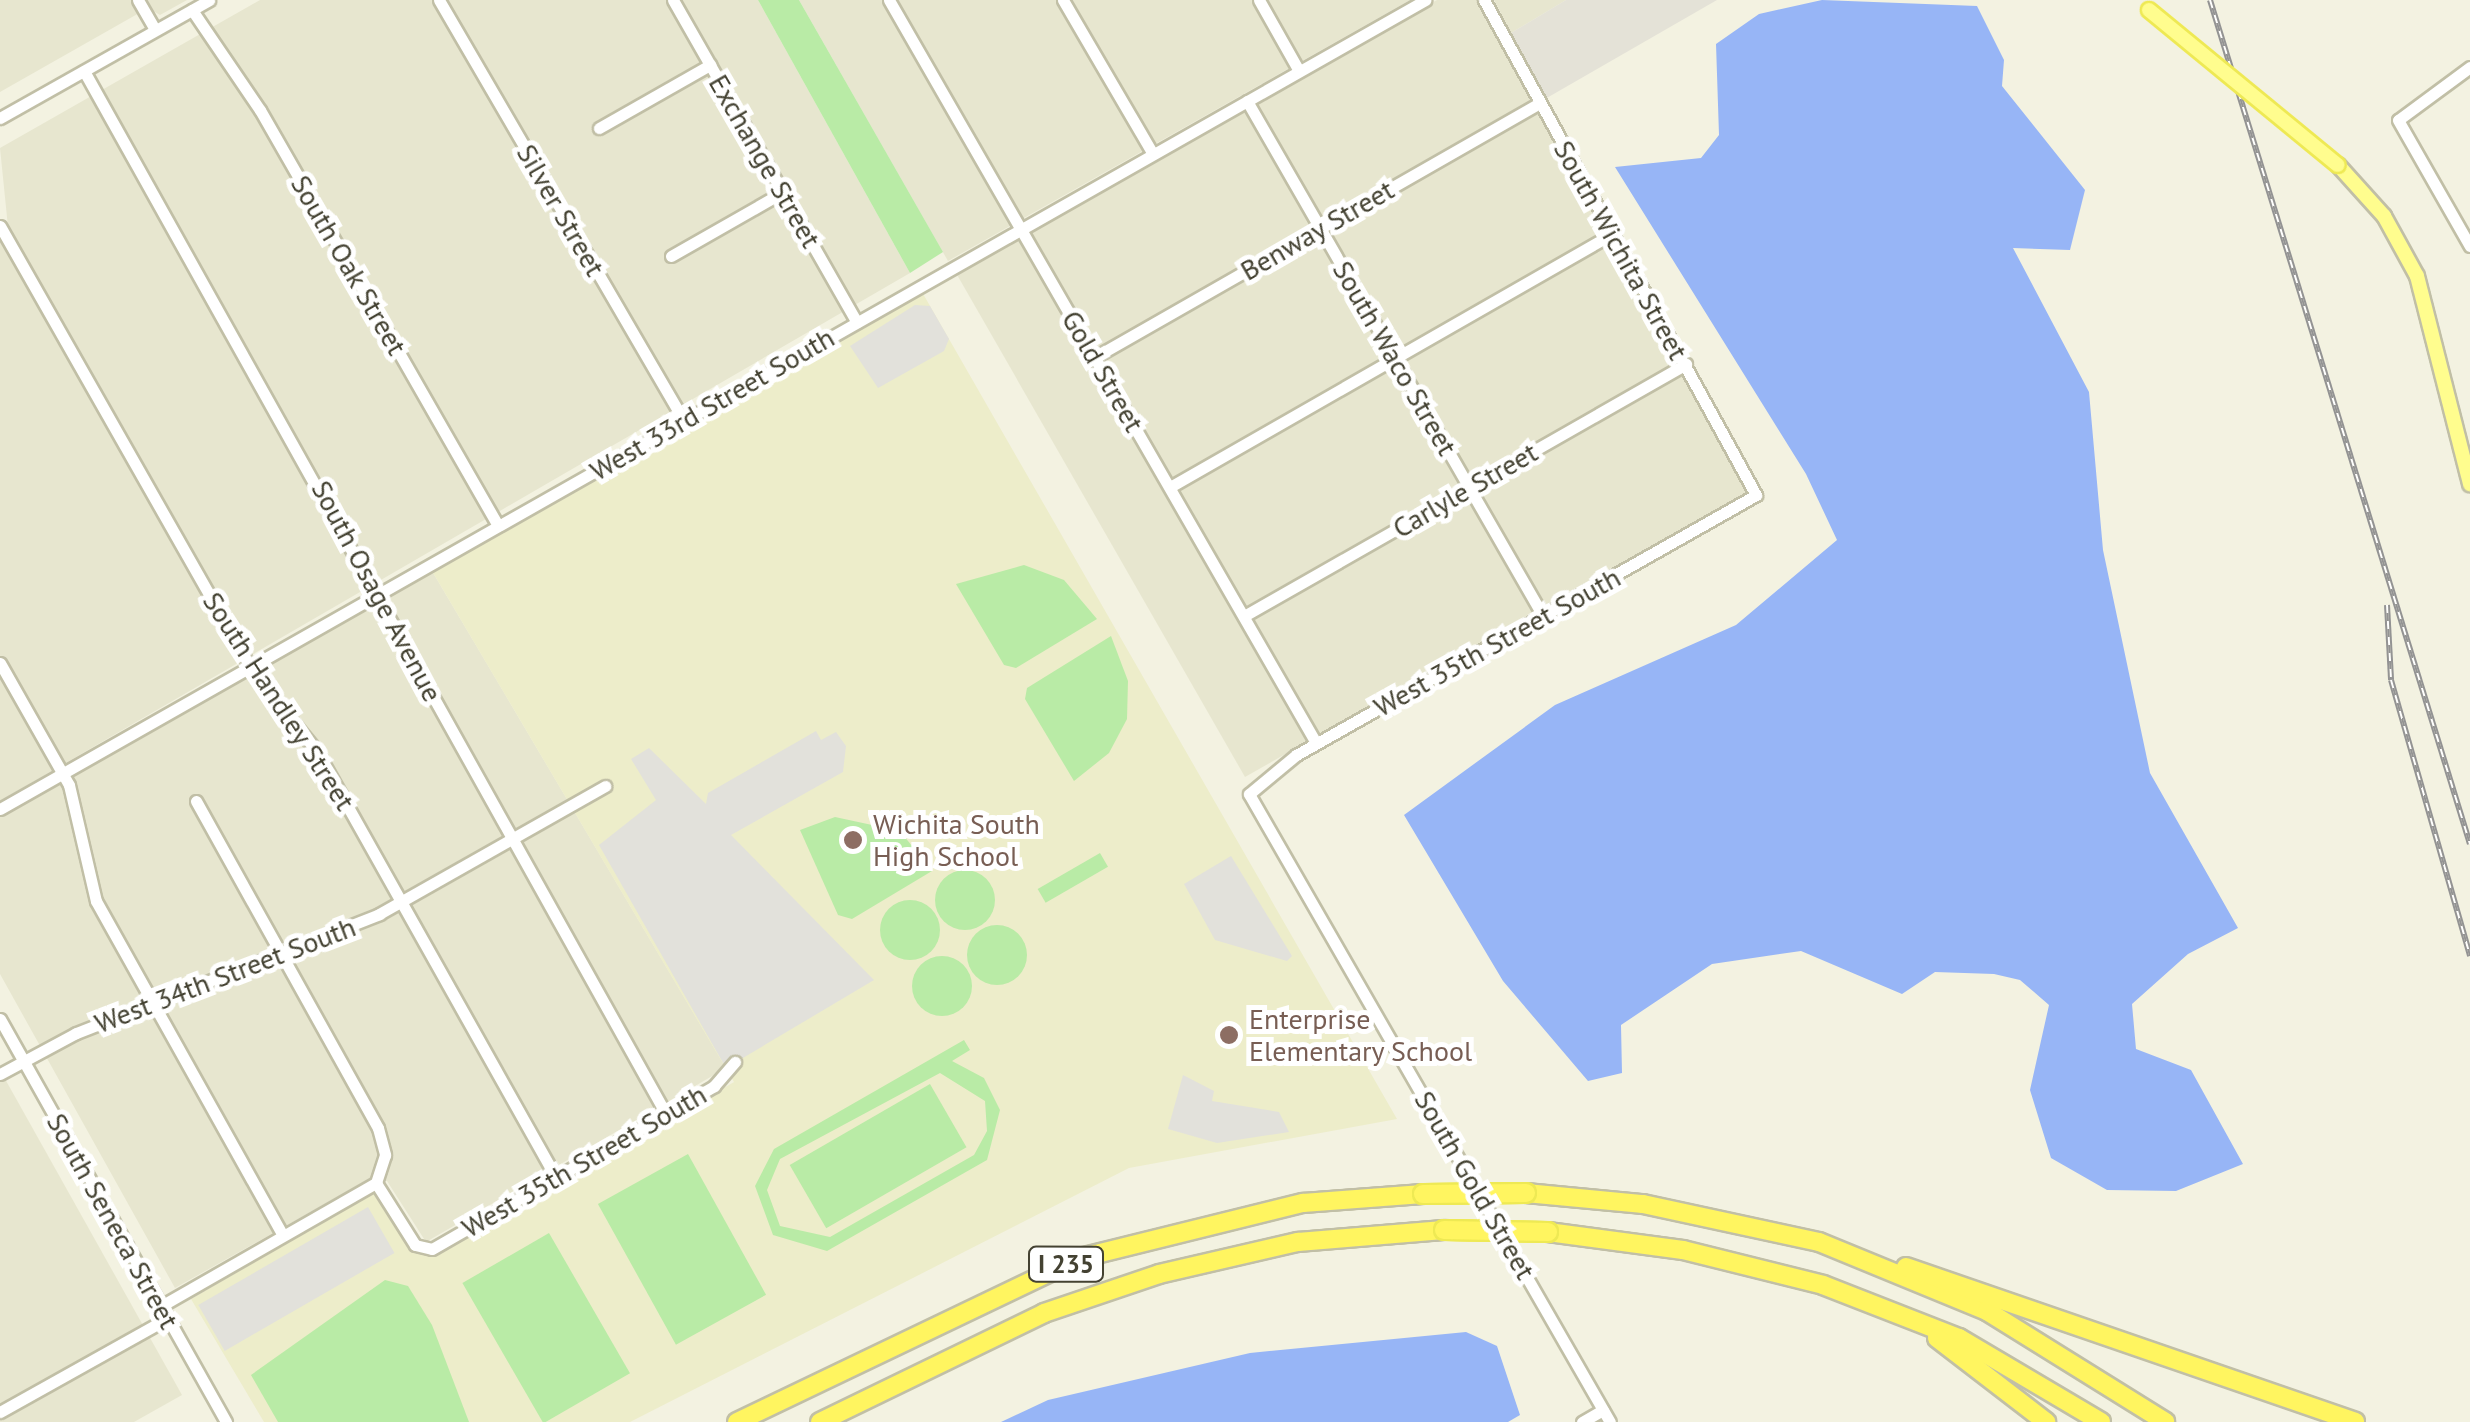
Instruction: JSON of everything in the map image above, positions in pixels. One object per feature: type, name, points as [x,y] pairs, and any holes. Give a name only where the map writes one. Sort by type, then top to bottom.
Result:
[{"type":"highway","name":"I 235","points":[[738,1421],[1080,1258],[1303,1203],[1423,1194],[1526,1193],[1643,1204],[1848,1254],[1987,1310],[2165,1422]]},
{"type":"highway","name":"I 235","points":[[820,1422],[1044,1314],[1160,1274],[1298,1242],[1444,1230],[1548,1232],[1750,1264],[1959,1338],[2101,1422]]},
{"type":"highway","points":[[1848,1254],[2355,1422]]},
{"type":"highway","points":[[1893,1312],[2046,1422]]},
{"type":"main road","points":[[2144,5],[2338,166],[2384,216],[2417,276],[2470,484]]},
{"type":"street","points":[[138,0],[155,30]]},
{"type":"street","points":[[0,118],[209,0]]},
{"type":"street","name":"Silver Street","points":[[440,0],[683,420]]},
{"type":"street","name":"Exchange Street","points":[[673,0],[857,322]]},
{"type":"street","name":"Gold Street","points":[[889,0],[1316,744]]},
{"type":"street","points":[[1063,0],[1152,154]]},
{"type":"street","points":[[1259,0],[1300,71]]},
{"type":"street","name":"West 33rd Street South","points":[[0,809],[1426,0]]},
{"type":"street","name":"South Wichita Street","points":[[1484,0],[1538,104],[1686,364],[1754,499]]},
{"type":"street","name":"South Oak Street","points":[[192,10],[260,110],[498,526]]},
{"type":"street","points":[[599,128],[710,66]]},
{"type":"street","points":[[2470,66],[2398,120],[2470,246]]},
{"type":"street","name":"South Osage Avenue","points":[[84,71],[381,592],[666,1114]]},
{"type":"street","name":"South Waco Street","points":[[1247,101],[1542,616]]},
{"type":"street","name":"Benway Street","points":[[1095,357],[1538,104]]},
{"type":"street","points":[[671,256],[783,192]]},
{"type":"street","name":"South Handley Street","points":[[0,226],[250,666],[316,750],[556,1177]]},
{"type":"street","points":[[1170,486],[1612,234]]},
{"type":"street","name":"Carlyle Street","points":[[1244,616],[1686,364]]},
{"type":"street","name":"West 35th Street South","points":[[1249,794],[1316,744],[1754,499]]},
{"type":"street","points":[[0,663],[62,774],[87,881],[283,1235]]},
{"type":"street","name":"West 34th Street South","points":[[0,1074],[154,1004],[284,956],[401,902],[605,786]]},
{"type":"street","name":"South Gold Street","points":[[1249,794],[1606,1416]]},
{"type":"street","points":[[161,1306],[376,1184],[385,1155],[380,1132],[196,801]]},
{"type":"street","name":"South Seneca Street","points":[[0,1019],[226,1422]]},
{"type":"street","name":"West 35th Street South","points":[[376,1184],[422,1250],[733,1074],[735,1062]]},
{"type":"street","points":[[0,1412],[168,1318]]},
{"type":"street","points":[[1582,1422],[1606,1416]]},
{"type":"shaded area","points":[[0,0],[187,0],[160,15],[148,8],[0,92]]},
{"type":"shaded area","points":[[260,0],[758,0],[910,273],[0,801],[0,232],[8,227],[0,148]]},
{"type":"shaded area","points":[[799,0],[1410,0],[948,261]]},
{"type":"shaded area","points":[[1437,0],[1478,0],[1748,492],[1245,777],[956,273]]},
{"type":"shaded area","points":[[1494,0],[1566,0],[1511,33]]},
{"type":"shaded area","points":[[1566,0],[1717,0],[1545,99],[1511,33]]},
{"type":"shaded area","name":"Wichita South High School","points":[[922,292],[1397,1119],[1129,1168],[630,1422],[264,1422],[191,1299],[373,1193],[411,1252],[433,1255],[734,1082],[432,571]]},
{"type":"shaded area","points":[[915,305],[930,306],[949,339],[944,351],[878,388],[850,346]]},
{"type":"shaded area","points":[[432,571],[726,1068],[426,1242],[387,1181],[362,1183],[175,1288],[0,974],[0,817]]},
{"type":"shaded area","points":[[816,731],[821,740],[836,732],[846,746],[843,772],[731,835],[874,980],[726,1068],[599,845],[656,800],[631,759],[649,748],[706,804],[708,793]]},
{"type":"shaded area","points":[[1231,856],[1292,956],[1287,961],[1215,940],[1184,884]]},
{"type":"shaded area","points":[[0,1070],[182,1395],[134,1422],[0,1422]]},
{"type":"shaded area","points":[[1183,1075],[1214,1091],[1212,1101],[1279,1112],[1289,1132],[1217,1143],[1168,1129]]},
{"type":"shaded area","points":[[368,1207],[394,1253],[225,1351],[198,1305]]},
{"type":"green space","points":[[758,0],[799,0],[943,252],[910,273]]},
{"type":"green space","points":[[1024,565],[1064,580],[1097,619],[1016,668],[1004,665],[956,584]]},
{"type":"green space","points":[[1111,636],[1128,681],[1127,719],[1109,753],[1074,781],[1025,699],[1027,688]]},
{"type":"green space","points":[[835,817],[900,831],[932,871],[852,919],[838,915],[800,830]]},
{"type":"green space","points":[[1100,853],[1108,867],[1046,903],[1038,889]]},
{"type":"green space","points":[[965,870],[986,879],[995,900],[986,921],[965,930],[944,921],[935,900],[944,879]]},
{"type":"green space","points":[[910,900],[931,909],[940,930],[931,951],[910,960],[889,951],[880,930],[889,909]]},
{"type":"green space","points":[[997,925],[1018,934],[1027,955],[1018,976],[997,985],[976,976],[967,955],[976,934]]},
{"type":"green space","points":[[942,956],[963,965],[972,986],[963,1007],[942,1016],[921,1007],[912,986],[921,965]]},
{"type":"green space","points":[[964,1040],[970,1050],[952,1061],[984,1078],[1000,1110],[987,1160],[827,1251],[773,1235],[755,1186],[774,1149]],"holes":[[[940,1073],[985,1101],[987,1131],[974,1155],[830,1237],[780,1226],[767,1190],[780,1159]]]},
{"type":"green space","points":[[930,1084],[967,1147],[826,1228],[790,1165]]},
{"type":"green space","points":[[688,1154],[766,1295],[676,1345],[598,1204]]},
{"type":"green space","points":[[549,1233],[630,1373],[543,1422],[462,1283]]},
{"type":"green space","points":[[385,1280],[408,1286],[432,1325],[469,1422],[278,1422],[251,1375]]},
{"type":"water","points":[[1822,0],[1977,6],[2004,60],[2002,86],[2085,190],[2070,250],[2013,248],[2089,392],[2103,550],[2150,773],[2238,928],[2188,954],[2132,1004],[2136,1049],[2191,1070],[2243,1164],[2176,1191],[2107,1190],[2051,1158],[2030,1090],[2049,1005],[2020,980],[1994,974],[1935,972],[1902,994],[1801,951],[1712,964],[1621,1025],[1622,1073],[1588,1081],[1503,981],[1404,815],[1555,705],[1736,625],[1837,540],[1806,474],[1615,167],[1701,158],[1719,135],[1716,44],[1759,14]]},
{"type":"water","points":[[1466,1332],[1497,1346],[1520,1415],[1508,1422],[1001,1422],[1048,1400],[1250,1353]]},
{"type":"railway","points":[[2210,0],[2470,844]]},
{"type":"railway","points":[[2387,605],[2391,680],[2470,956]]},
{"type":"place","name":"Wichita South High School","points":[[853,840]]},
{"type":"place","name":"Enterprise Elementary School","points":[[1229,1035]]}]
